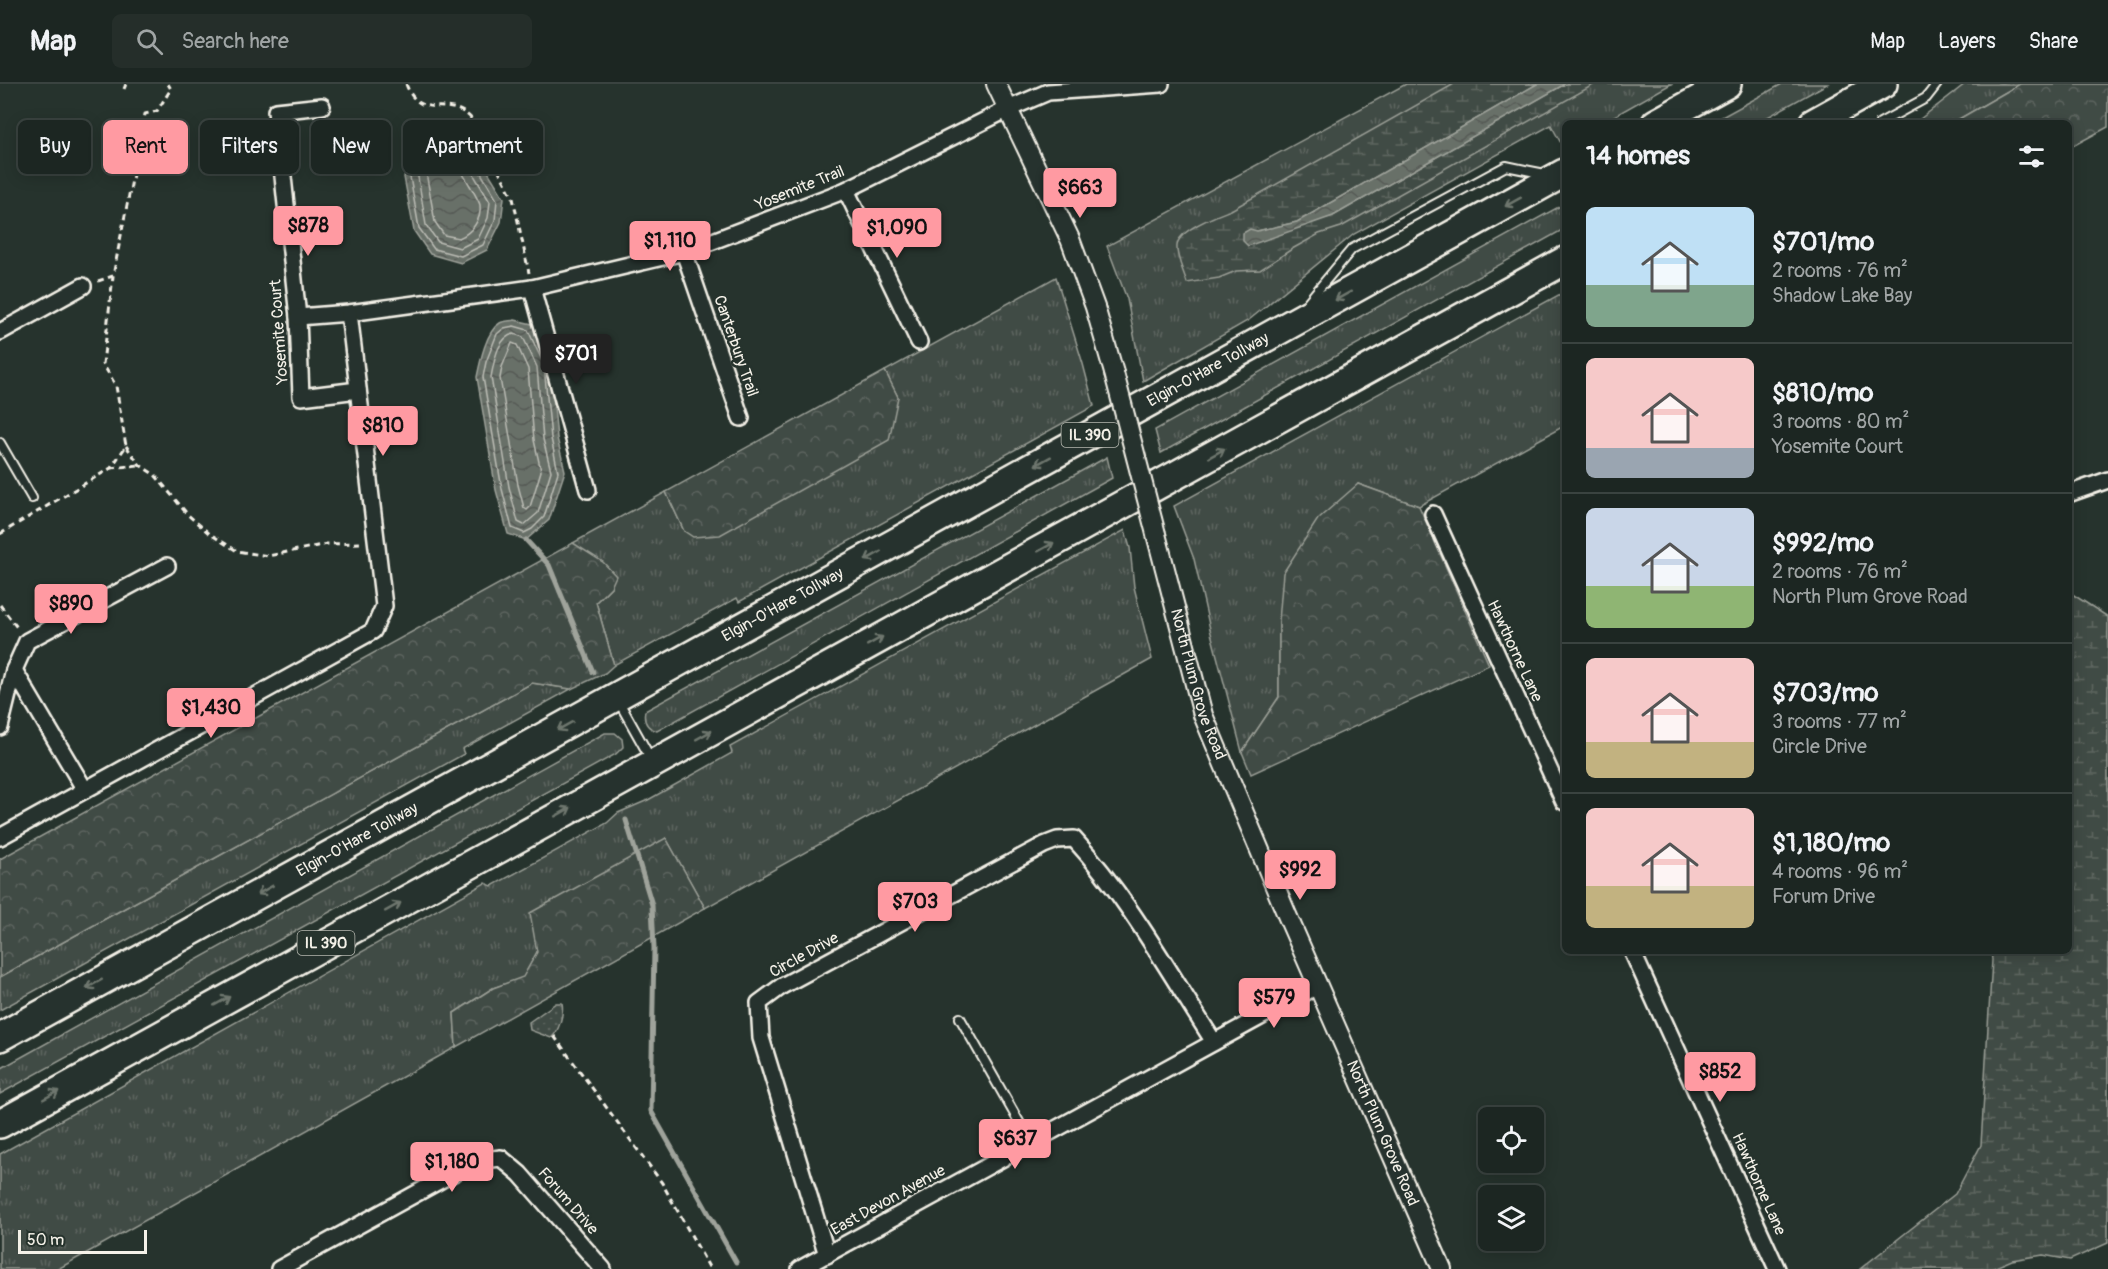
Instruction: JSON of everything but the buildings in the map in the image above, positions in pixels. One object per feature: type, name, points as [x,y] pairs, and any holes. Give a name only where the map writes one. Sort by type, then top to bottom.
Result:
[{"type":"highway","points":[[1661,120],[1727,84]]},
{"type":"highway","points":[[1818,120],[1883,84]]},
{"type":"highway","name":"Elgin-O'Hare Tollway","points":[[0,1036],[1561,175]]},
{"type":"highway","name":"IL 390","points":[[0,1124],[1562,262]]},
{"type":"street","name":"North Plum Grove Road","points":[[996,84],[1070,239],[1095,307],[1203,715],[1317,986],[1442,1269]]},
{"type":"street","name":"Yosemite Trail","points":[[298,317],[349,313],[532,288],[684,252],[846,190],[1008,109],[1048,92],[1161,84]]},
{"type":"street","name":"Yosemite Court","points":[[322,106],[276,111],[298,317],[301,397],[358,390]]},
{"type":"street","points":[[846,190],[919,342]]},
{"type":"street","name":"Canterbury Trail","points":[[684,252],[741,418]]},
{"type":"street","points":[[0,332],[83,286]]},
{"type":"street","points":[[532,288],[588,490]]},
{"type":"street","points":[[0,837],[373,631],[384,606],[349,313]]},
{"type":"street","points":[[2072,493],[2108,480]]},
{"type":"street","name":"Hawthorne Lane","points":[[1433,514],[1562,798]]},
{"type":"street","points":[[0,727],[14,670],[27,642],[167,566]]},
{"type":"street","points":[[14,670],[85,790]]},
{"type":"street","name":"Circle Drive","points":[[827,1254],[761,1038],[759,1003],[782,986],[1044,845],[1057,840],[1074,839],[1093,860],[1132,915],[1214,1042]]},
{"type":"street","name":"Hawthorne Lane","points":[[1633,954],[1777,1269]]},
{"type":"street","name":"East Devon Avenue","points":[[800,1269],[1317,986]]},
{"type":"street","name":"Forum Drive","points":[[279,1269],[468,1165],[501,1158],[520,1174],[603,1269]]},
{"type":"lane","points":[[1886,120],[1926,98],[1937,84]]},
{"type":"lane","points":[[1287,326],[1352,249],[1506,166],[1561,175]]},
{"type":"lane","points":[[0,442],[32,498]]},
{"type":"lane","points":[[616,698],[653,763]]},
{"type":"lane","points":[[960,1018],[1031,1143]]},
{"type":"path","points":[[124,89],[126,84]]},
{"type":"path","points":[[168,84],[171,89],[157,111],[145,114],[113,276],[109,309],[103,364],[116,386],[126,446],[140,465],[155,475],[188,515],[210,534],[237,552],[268,556],[327,544],[376,542]]},
{"type":"path","points":[[406,84],[417,102],[429,106],[451,107],[466,112],[474,122],[513,198],[532,288]]},
{"type":"path","points":[[111,468],[126,446]]},
{"type":"path","points":[[0,534],[111,468],[140,465]]},
{"type":"path","points":[[0,605],[27,642]]},
{"type":"path","points":[[554,1036],[662,1183],[710,1269]]},
{"type":"green space","points":[[1406,84],[1671,84],[1607,120],[1562,120],[1562,145],[1551,125],[1354,234],[1249,320],[1143,381],[1127,299],[1107,246]]},
{"type":"green space","points":[[1454,84],[1537,84],[1297,222],[1257,231],[1243,241],[1333,216],[1565,84],[1595,84],[1341,227],[1319,234],[1260,270],[1236,271],[1219,278],[1187,283],[1177,250],[1179,240],[1184,234],[1208,219],[1231,210]]},
{"type":"green space","points":[[1782,84],[1827,84],[1762,120],[1716,120]]},
{"type":"green space","points":[[1965,84],[2020,84],[1957,120],[1919,120]]},
{"type":"green space","points":[[2020,84],[2108,84],[2108,127],[2072,146],[2072,120],[1957,120]]},
{"type":"green space","points":[[1562,205],[1562,230],[1161,453],[1155,430]]},
{"type":"green space","points":[[1056,277],[1094,406],[739,602],[737,598],[614,665],[596,602],[611,587],[573,543],[666,492],[684,531],[898,397],[885,371]]},
{"type":"green space","points":[[1562,293],[1562,427],[1419,506],[1358,484],[1279,621],[1279,697],[1242,752],[1194,559],[1174,506]]},
{"type":"green space","points":[[885,371],[898,397],[889,440],[720,535],[693,537],[684,531],[666,492]]},
{"type":"green space","points":[[1107,457],[1112,478],[657,731],[646,724],[645,711]]},
{"type":"green space","points":[[1358,484],[1419,506],[1489,665],[1251,774],[1242,752],[1279,697],[1279,621],[1283,573],[1318,519]]},
{"type":"green space","points":[[1125,530],[1130,548],[1134,587],[1152,659],[705,908],[666,838],[537,952],[523,978],[493,988],[454,1013],[456,1047],[58,1269],[0,1269],[0,1154],[485,883],[492,886],[607,823],[618,813],[648,800],[732,753],[730,747]]},
{"type":"green space","points":[[573,543],[603,562],[616,576],[611,587],[596,602],[614,665],[605,673],[571,689],[532,683],[0,977],[0,859]]},
{"type":"green space","points":[[2072,594],[2108,617],[2108,1243],[2070,1260],[2043,1255],[2012,1260],[1991,1269],[1860,1269],[1955,1194],[1981,1145],[1991,954],[2072,954]]},
{"type":"green space","points":[[532,683],[571,689],[462,749],[464,754],[0,1010],[0,977]]},
{"type":"green space","points":[[605,733],[615,733],[622,739],[623,747],[616,754],[0,1094],[0,1069]]},
{"type":"green space","points":[[666,838],[705,908],[456,1047],[454,1013],[493,988],[523,977],[537,952],[530,913]]},
{"type":"green space","points":[[556,1003],[562,1003],[562,1012],[559,1027],[554,1035],[551,1038],[530,1030],[529,1022]]},
{"type":"water","points":[[1537,84],[1565,84],[1333,216],[1248,246],[1243,241],[1243,233],[1250,229],[1257,231],[1297,222]]},
{"type":"water","points":[[405,174],[489,174],[504,198],[501,222],[487,250],[461,263],[430,254],[414,231]]},
{"type":"water","points":[[515,320],[532,324],[550,363],[557,438],[565,471],[549,520],[526,540],[508,534],[496,490],[477,377],[484,347],[495,327],[500,323]]},
{"type":"waterway","points":[[526,540],[549,565],[593,672]]},
{"type":"waterway","points":[[626,820],[652,905],[654,948],[651,1111],[736,1262]]}]
